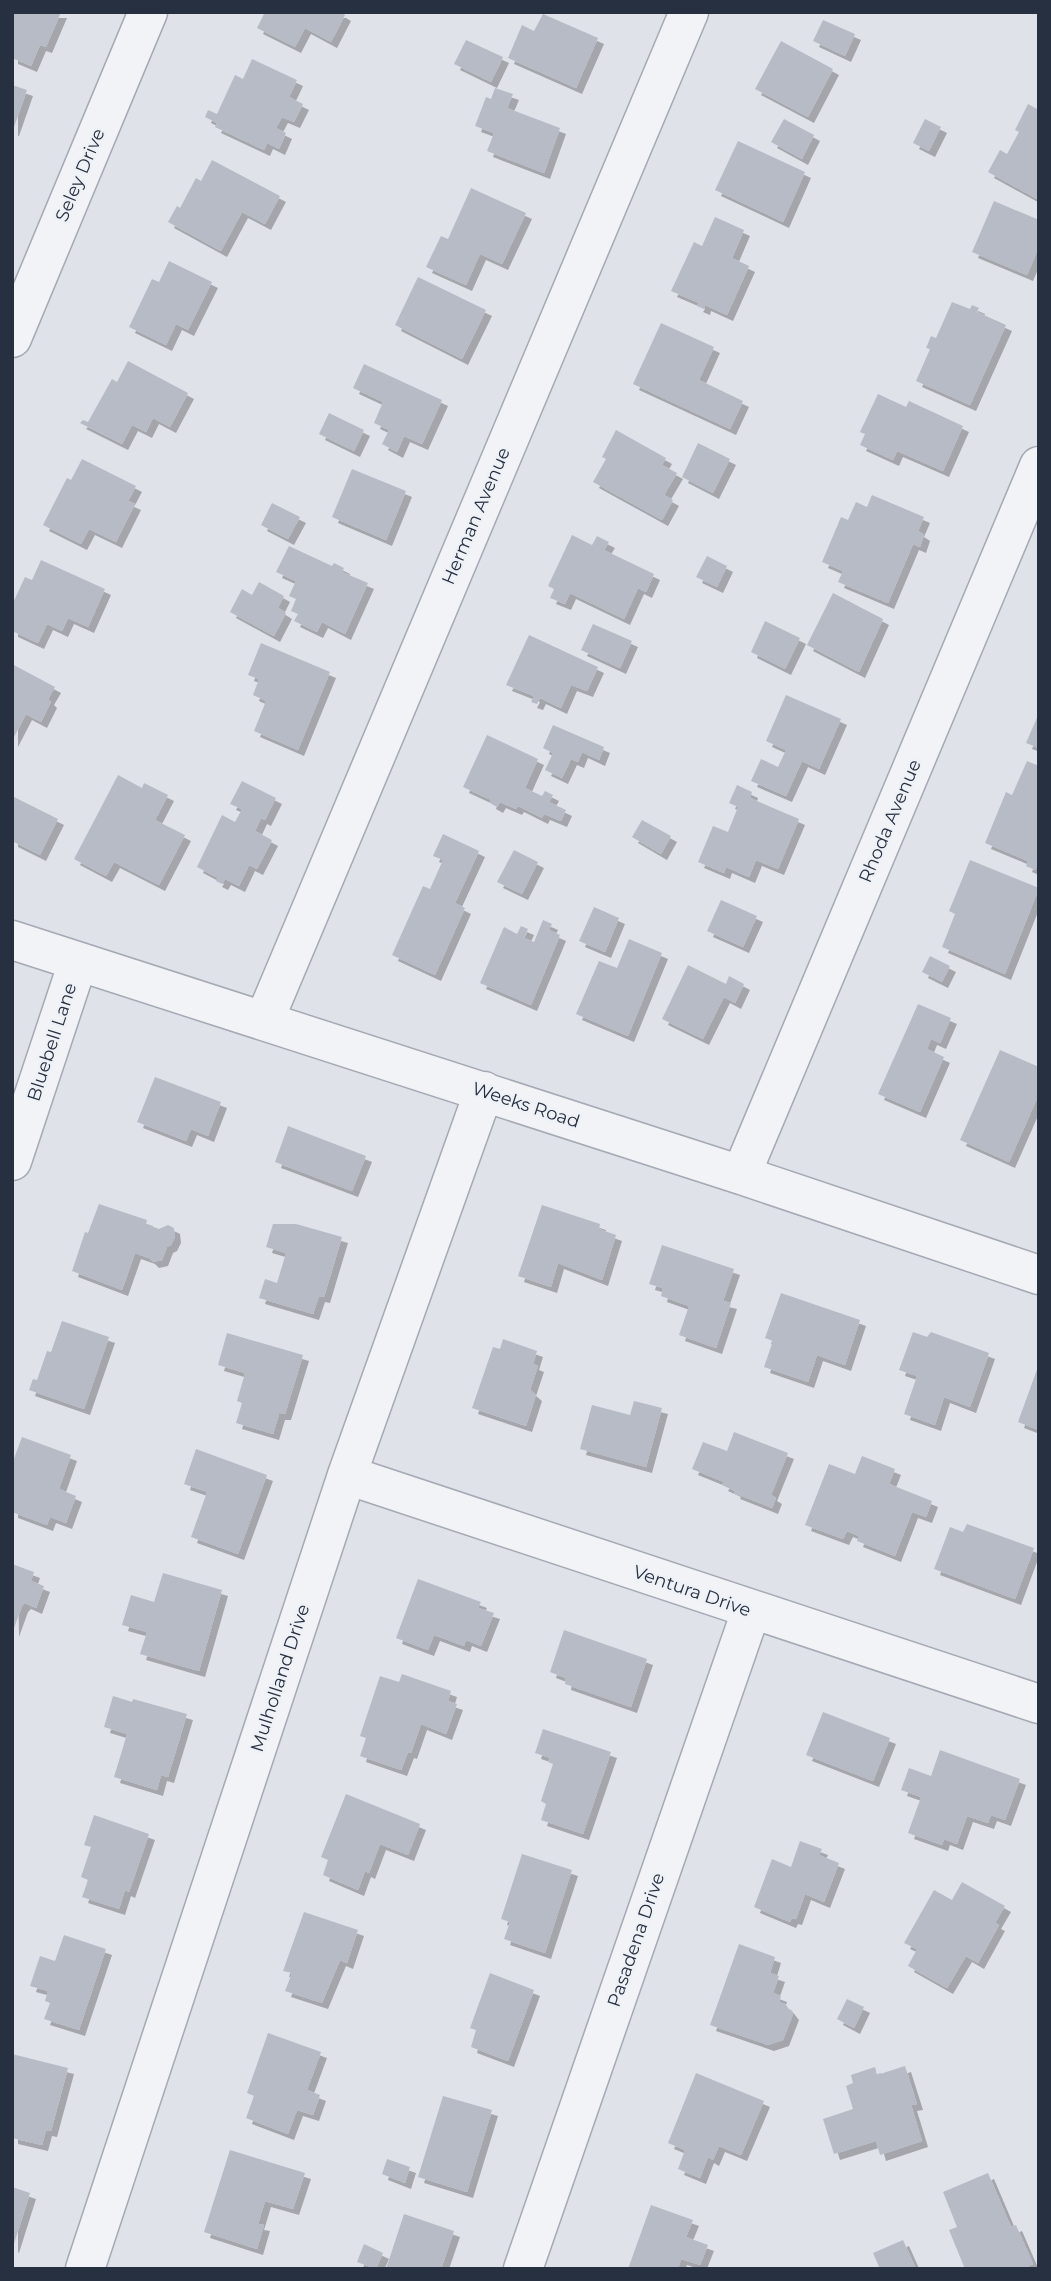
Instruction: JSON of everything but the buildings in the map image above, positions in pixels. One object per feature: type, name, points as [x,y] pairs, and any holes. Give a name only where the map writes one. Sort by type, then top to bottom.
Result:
[{"type":"street","name":"Seley Drive","points":[[12,338],[148,12]]},
{"type":"street","name":"Herman Avenue","points":[[264,1021],[690,12]]},
{"type":"street","name":"Rhoda Avenue","points":[[741,1175],[1039,466]]},
{"type":"street","name":"Weeks Road","points":[[12,940],[484,1091],[1039,1275]]},
{"type":"street","name":"Bluebell Lane","points":[[12,1161],[78,962]]},
{"type":"street","name":"Mulholland Drive","points":[[85,2269],[347,1475],[484,1091]]},
{"type":"street","name":"Ventura Drive","points":[[347,1475],[751,1611],[1039,1704]]},
{"type":"street","name":"Pasadena Drive","points":[[523,2269],[751,1611]]}]
